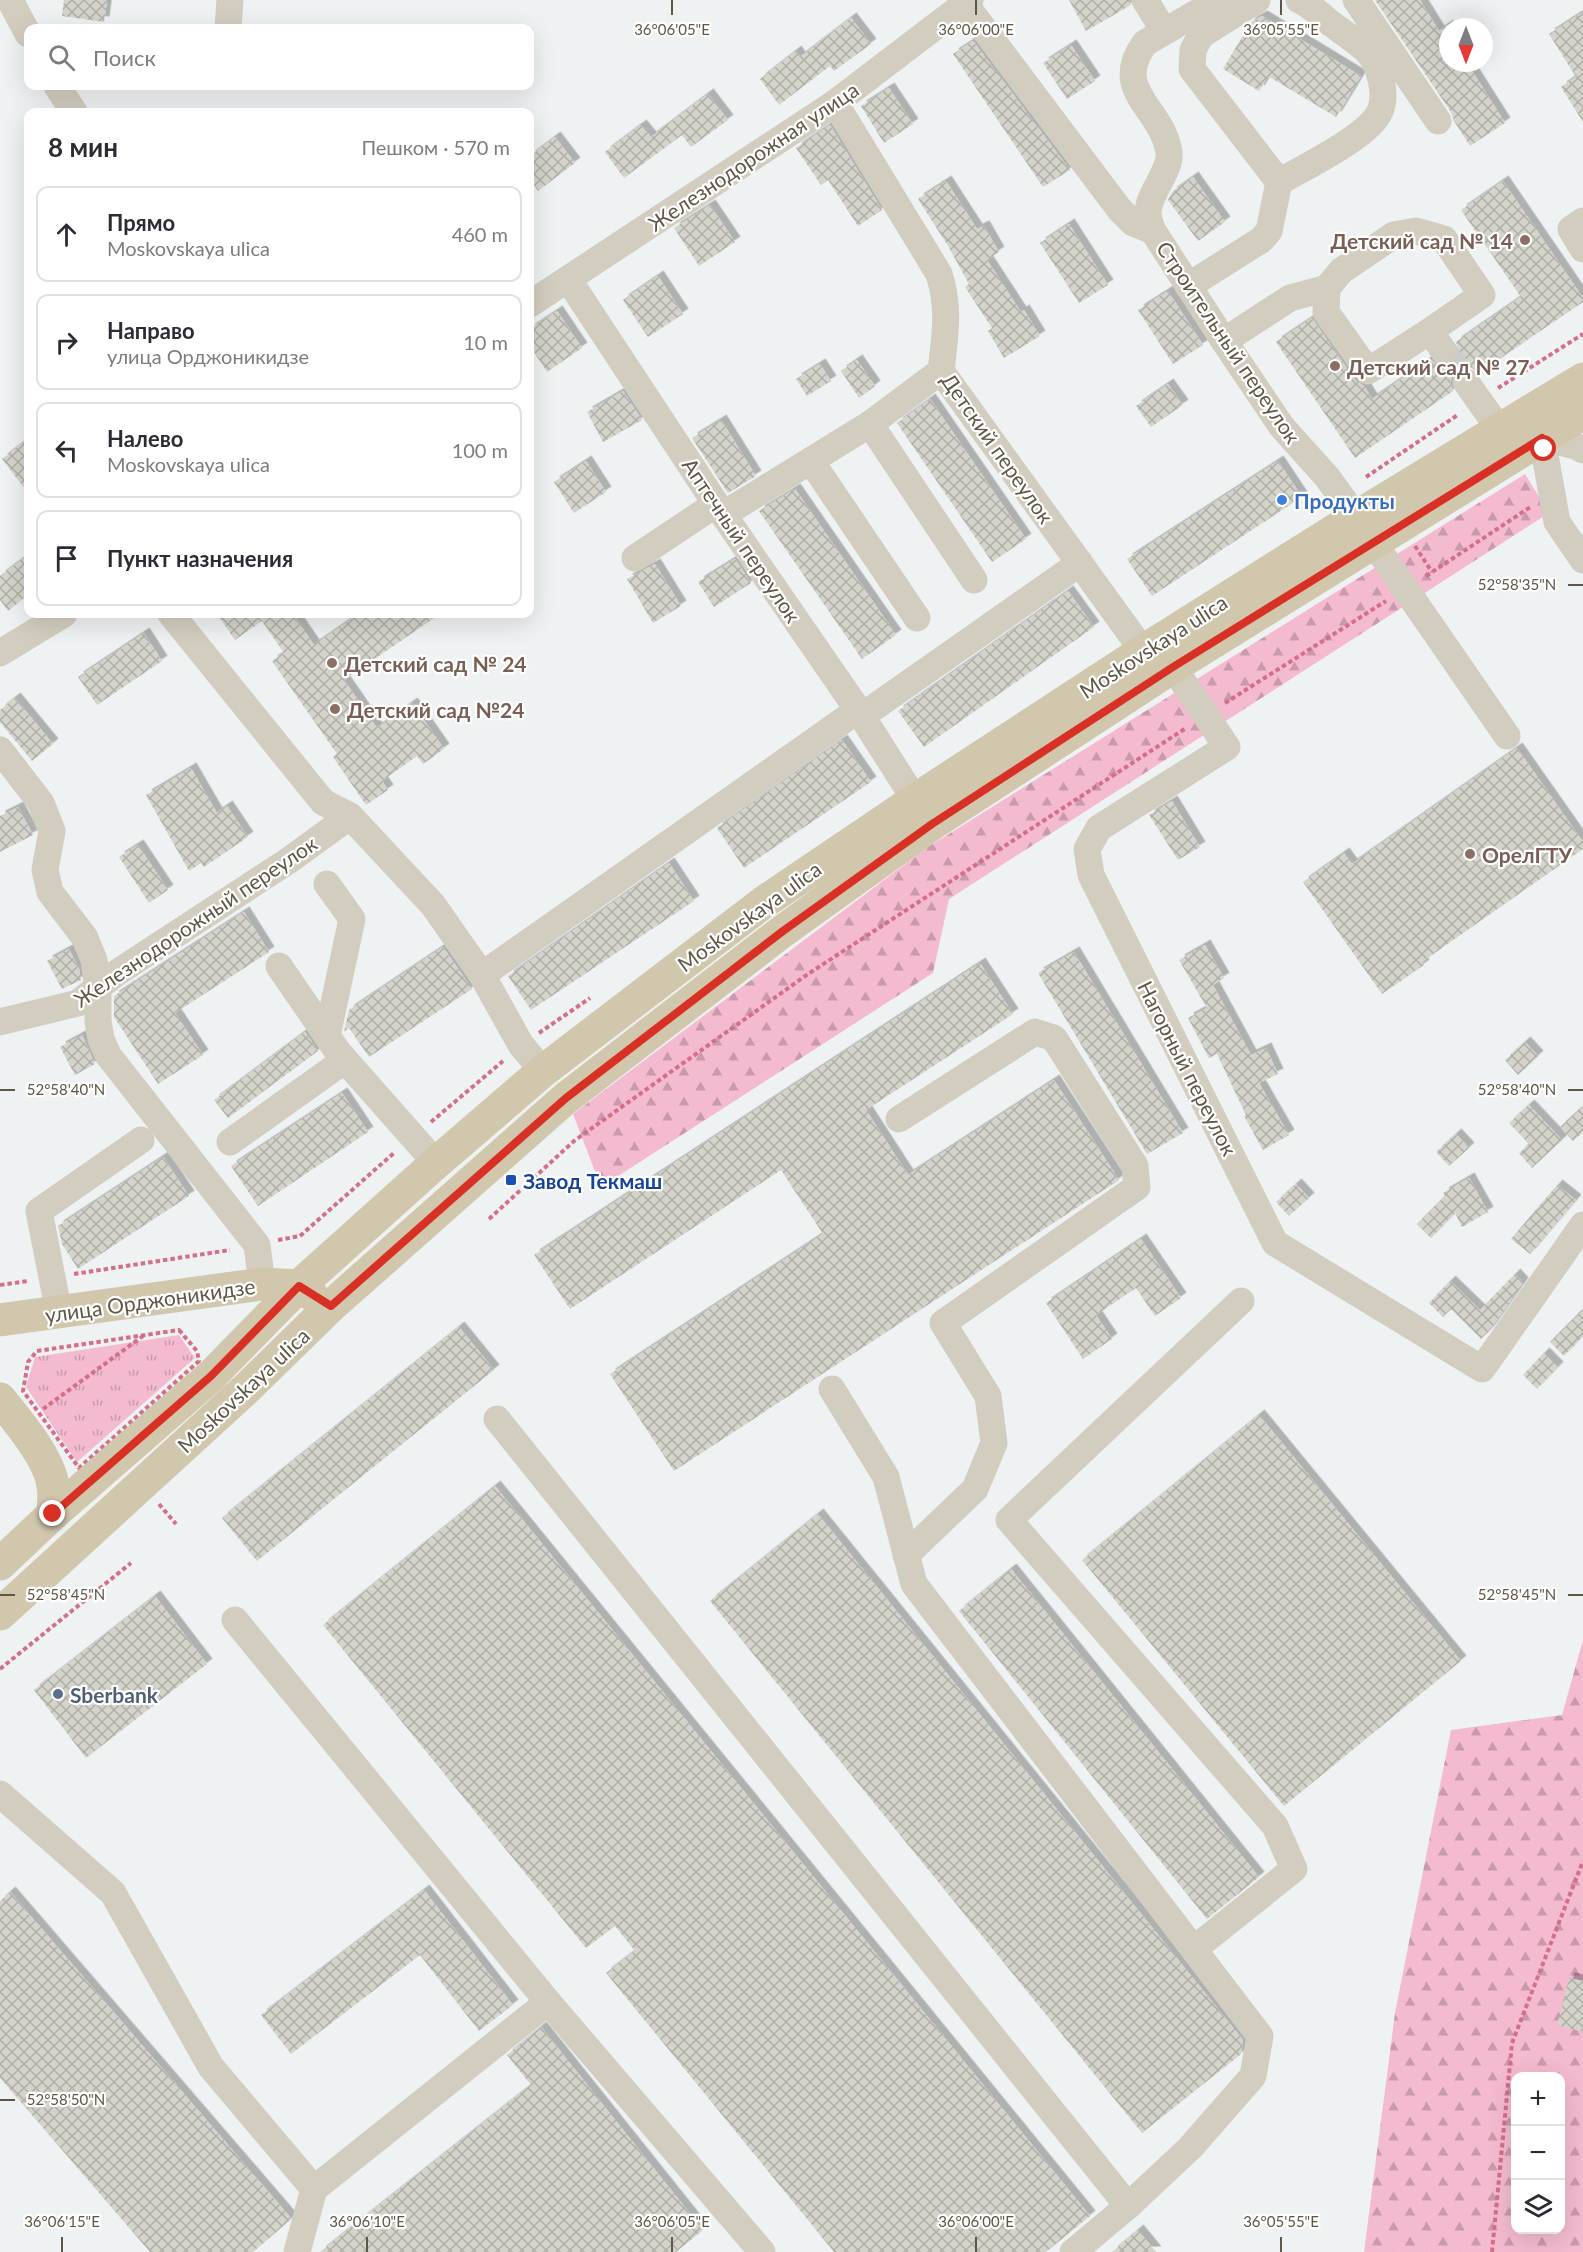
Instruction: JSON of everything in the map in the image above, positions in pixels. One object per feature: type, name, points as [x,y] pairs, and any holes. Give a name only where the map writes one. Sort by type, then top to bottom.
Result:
[{"type":"main road","name":"Moskovskaya ulica","points":[[0,1614],[246,1389],[331,1306],[566,1098],[774,938],[932,824],[1173,667],[1500,430],[1583,379]]},
{"type":"main road","name":"Moskovskaya ulica","points":[[0,1564],[53,1514],[211,1376],[299,1286],[436,1163],[543,1071],[764,902],[1143,651],[1364,529],[1542,438],[1583,413]]},
{"type":"main road","name":"улица Орджоникидзе","points":[[0,1320],[262,1284],[299,1286],[331,1306]]},
{"type":"main road","points":[[0,1399],[43,1459],[54,1485],[53,1514]]},
{"type":"street","points":[[10,0],[24,26]]},
{"type":"street","points":[[228,24],[230,0]]},
{"type":"street","points":[[1144,0],[1164,32]]},
{"type":"street","points":[[1153,231],[1148,214],[1151,198],[1161,180],[1170,155],[1164,132],[1136,90],[1132,68],[1137,54],[1145,43],[1219,0]]},
{"type":"street","points":[[1257,0],[1201,35],[1192,50],[1192,69],[1279,182]]},
{"type":"street","points":[[1188,286],[1261,240],[1269,231],[1279,182],[1366,128],[1378,114],[1383,98],[1376,65],[1367,51],[1299,0]]},
{"type":"street","points":[[1356,0],[1438,121]]},
{"type":"street","name":"Железнодорожная улица","points":[[534,301],[835,104],[968,2]]},
{"type":"street","name":"Строительный переулок","points":[[968,2],[1120,210],[1133,224],[1153,231],[1282,427],[1327,477],[1507,736]]},
{"type":"street","points":[[60,90],[71,108]]},
{"type":"street","name":"Детский переулок","points":[[835,104],[939,274],[945,293],[947,318],[941,371],[1143,651]]},
{"type":"street","points":[[1583,221],[1571,229],[1583,249]]},
{"type":"street","points":[[1224,341],[1290,298],[1327,288],[1341,271],[1394,235],[1416,231],[1444,239],[1482,295],[1436,340],[1368,371],[1326,312],[1327,288]]},
{"type":"street","name":"Аптечный переулок","points":[[568,279],[720,509],[860,713],[915,800]]},
{"type":"street","points":[[635,558],[720,509],[811,461],[870,424],[941,371]]},
{"type":"street","points":[[1466,382],[1500,430]]},
{"type":"street","points":[[870,424],[974,580]]},
{"type":"street","points":[[1583,450],[1542,438],[1557,522],[1583,560]]},
{"type":"street","points":[[811,461],[917,618]]},
{"type":"street","points":[[482,975],[1080,563]]},
{"type":"street","points":[[0,653],[57,618]]},
{"type":"street","points":[[174,618],[323,802],[350,816],[433,905],[482,975],[521,1045],[543,1071]]},
{"type":"street","points":[[1173,667],[1206,715]]},
{"type":"street","name":"Нагорный переулок","points":[[1206,715],[1227,747],[1099,828],[1087,849],[1091,874],[1275,1244],[1482,1369],[1583,1225]]},
{"type":"street","points":[[0,750],[41,803],[52,831],[45,870],[50,892],[85,938],[94,960],[98,988],[98,1021],[101,1039],[108,1055],[257,1245],[262,1284]]},
{"type":"street","name":"Железнодорожный переулок","points":[[0,1022],[78,1003],[114,974],[288,861],[350,816]]},
{"type":"street","points":[[327,884],[352,919],[327,1036]]},
{"type":"street","points":[[279,966],[345,1060],[436,1163]]},
{"type":"street","points":[[898,1119],[1035,1032],[1054,1038],[1135,1166],[1137,1187],[943,1323],[988,1396],[994,1443],[975,1488],[906,1555]]},
{"type":"street","points":[[230,1142],[345,1060]]},
{"type":"street","points":[[59,1312],[39,1211],[141,1140]]},
{"type":"street","points":[[1194,1950],[1294,1869],[1275,1826],[1009,1520],[1241,1300]]},
{"type":"street","points":[[832,1389],[886,1477],[914,1584],[1260,2036],[1253,2076],[1190,2148],[1128,2206],[1073,2252]]},
{"type":"street","points":[[497,1419],[1128,2206]]},
{"type":"street","points":[[235,1620],[548,2002],[762,2252]]},
{"type":"street","points":[[0,1794],[113,1893],[212,2067],[314,2189]]},
{"type":"street","points":[[297,2252],[314,2189],[548,2002]]},
{"type":"path","points":[[489,1219],[574,1141],[808,974],[1552,493]]},
{"type":"path","points":[[1414,545],[1432,572]]},
{"type":"path","points":[[178,1330],[197,1351],[199,1361],[79,1468],[38,1413],[22,1391],[28,1362],[37,1352],[178,1330]]},
{"type":"path","points":[[38,1413],[144,1335]]},
{"type":"path","points":[[153,1497],[176,1524]]},
{"type":"path","points":[[0,1669],[131,1563]]},
{"type":"path","points":[[1492,2252],[1512,2043],[1583,1861]]},
{"type":"green space","points":[[1525,474],[1549,513],[949,899],[933,973],[601,1187],[573,1114],[928,847]]},
{"type":"green space","points":[[179,1335],[195,1358],[77,1462],[26,1387],[35,1357]]},
{"type":"green space","points":[[1583,1640],[1583,2252],[1364,2252],[1395,2013],[1451,1730],[1562,1715]]},
{"type":"building","points":[[64,0],[107,0],[104,22],[62,16]]},
{"type":"building","points":[[1069,0],[1129,0],[1131,5],[1086,31]]},
{"type":"building","points":[[1375,0],[1420,0],[1439,31],[1439,72],[1473,72],[1505,123],[1470,146],[1451,112]]},
{"type":"building","points":[[1583,12],[1583,122],[1561,87],[1576,77],[1549,34]]},
{"type":"building","points":[[1262,16],[1361,76],[1336,117],[1268,76],[1259,91],[1223,69],[1251,22]]},
{"type":"building","points":[[851,18],[871,44],[834,71],[830,66],[779,105],[760,79],[796,51],[800,57]]},
{"type":"building","points":[[973,41],[1070,170],[1043,187],[953,54]]},
{"type":"building","points":[[1071,45],[1095,81],[1067,99],[1043,63]]},
{"type":"building","points":[[889,88],[913,124],[884,143],[861,106]]},
{"type":"building","points":[[708,94],[728,120],[691,147],[682,135],[624,178],[605,152],[641,125],[651,137]]},
{"type":"building","points":[[830,125],[882,210],[858,226],[828,180],[821,185],[796,148]]},
{"type":"building","points":[[555,137],[575,163],[538,191],[534,185],[534,153]]},
{"type":"building","points":[[1193,177],[1225,222],[1198,241],[1168,200],[1172,192]]},
{"type":"building","points":[[946,181],[977,229],[984,226],[999,252],[987,260],[1021,312],[1024,310],[1040,336],[1004,358],[988,331],[992,328],[965,287],[969,284],[918,199]]},
{"type":"building","points":[[1503,181],[1583,298],[1583,302],[1479,373],[1464,366],[1457,369],[1450,383],[1453,391],[1355,458],[1276,342],[1312,318],[1355,380],[1364,386],[1372,399],[1430,359],[1444,366],[1452,363],[1459,349],[1456,342],[1521,297],[1461,210]]},
{"type":"building","points":[[710,205],[735,242],[699,266],[674,228]]},
{"type":"building","points":[[1069,224],[1108,285],[1079,303],[1040,243]]},
{"type":"building","points":[[658,276],[683,314],[648,337],[623,300]]},
{"type":"building","points":[[1168,291],[1203,345],[1173,364],[1138,310]]},
{"type":"building","points":[[557,311],[582,348],[547,372],[534,352],[534,326]]},
{"type":"building","points":[[857,360],[875,386],[859,398],[841,371]]},
{"type":"building","points":[[820,364],[831,381],[807,396],[796,379]]},
{"type":"building","points":[[1168,384],[1183,405],[1151,427],[1136,406]]},
{"type":"building","points":[[623,391],[642,420],[603,442],[587,412]]},
{"type":"building","points":[[930,399],[1026,539],[992,562],[897,423]]},
{"type":"building","points":[[721,420],[756,476],[728,493],[692,438]]},
{"type":"building","points":[[24,442],[24,488],[2,459]]},
{"type":"building","points":[[586,461],[606,492],[574,513],[554,482]]},
{"type":"building","points":[[1278,461],[1302,497],[1152,596],[1127,559]]},
{"type":"building","points":[[795,489],[896,635],[862,659],[759,511]]},
{"type":"building","points":[[24,558],[24,598],[8,611],[0,600],[0,576]]},
{"type":"building","points":[[735,559],[751,583],[714,607],[698,582]]},
{"type":"building","points":[[655,564],[681,606],[653,623],[627,579]]},
{"type":"building","points":[[1068,591],[1094,627],[924,747],[898,711]]},
{"type":"building","name":"Детский сад №24","points":[[220,618],[296,618],[314,645],[353,618],[434,618],[344,680],[377,728],[412,703],[444,749],[423,764],[417,756],[382,781],[388,790],[366,805],[333,757],[337,754],[272,661],[284,653],[262,621],[235,640]]},
{"type":"building","points":[[144,633],[162,661],[97,705],[78,677]]},
{"type":"building","points":[[15,698],[53,744],[32,761],[0,722],[0,710]]},
{"type":"building","points":[[842,740],[871,782],[744,868],[717,828]]},
{"type":"building","name":"ОрелГТУ","points":[[1517,748],[1583,842],[1583,849],[1422,962],[1424,965],[1382,994],[1303,882],[1344,853],[1352,864]]},
{"type":"building","points":[[191,768],[217,813],[227,806],[248,837],[204,867],[201,863],[189,871],[146,795]]},
{"type":"building","points":[[1172,801],[1200,847],[1178,860],[1149,815]]},
{"type":"building","points":[[18,807],[33,835],[0,852],[0,816]]},
{"type":"building","points":[[138,845],[168,890],[149,903],[119,857]]},
{"type":"building","points":[[669,863],[694,901],[531,1010],[508,976]]},
{"type":"building","points":[[244,912],[269,952],[175,1013],[203,1055],[158,1084],[114,1017],[114,996]]},
{"type":"building","points":[[1205,945],[1224,978],[1213,985],[1251,1055],[1266,1048],[1278,1074],[1259,1083],[1289,1135],[1263,1150],[1244,1116],[1246,1115],[1217,1054],[1209,1058],[1188,1018],[1207,1008],[1179,960]]},
{"type":"building","points":[[443,947],[472,989],[369,1057],[349,1028],[344,1032],[349,1010]]},
{"type":"building","points":[[69,949],[79,969],[81,980],[62,989],[47,961]]},
{"type":"building","points":[[1074,952],[1183,1133],[1147,1154],[1038,973]]},
{"type":"building","points":[[980,963],[1013,1014],[866,1110],[908,1175],[1054,1080],[1119,1180],[674,1471],[610,1374],[823,1234],[781,1170],[570,1309],[534,1255]]},
{"type":"building","points":[[305,1032],[318,1051],[228,1118],[214,1100]]},
{"type":"building","points":[[82,1035],[95,1064],[75,1075],[60,1047]]},
{"type":"building","points":[[1525,1042],[1538,1056],[1518,1075],[1505,1060]]},
{"type":"building","points":[[342,1093],[368,1132],[258,1206],[231,1166]]},
{"type":"building","points":[[1529,1105],[1562,1140],[1532,1168],[1519,1153],[1529,1144],[1509,1123]]},
{"type":"building","points":[[1583,1106],[1583,1132],[1573,1141],[1560,1127]]},
{"type":"building","points":[[1456,1134],[1469,1148],[1449,1166],[1436,1152]]},
{"type":"building","points":[[163,1157],[189,1196],[78,1269],[62,1244],[58,1226]]},
{"type":"building","points":[[1469,1178],[1488,1212],[1462,1227],[1455,1213],[1431,1238],[1417,1224],[1445,1196],[1443,1193]]},
{"type":"building","points":[[1296,1184],[1309,1198],[1289,1216],[1276,1202]]},
{"type":"building","points":[[1557,1185],[1576,1200],[1530,1254],[1511,1239]]},
{"type":"building","points":[[1141,1239],[1181,1298],[1155,1316],[1136,1288],[1096,1315],[1112,1339],[1083,1359],[1046,1303]]},
{"type":"building","points":[[1515,1274],[1523,1283],[1490,1330],[1481,1339],[1451,1309],[1443,1317],[1429,1303],[1450,1281],[1480,1310]]},
{"type":"building","points":[[1583,1309],[1583,1336],[1564,1356],[1550,1342]]},
{"type":"building","points":[[459,1327],[494,1370],[257,1561],[222,1518]]},
{"type":"building","points":[[1544,1353],[1558,1367],[1537,1389],[1523,1375]]},
{"type":"building","points":[[1259,1415],[1461,1661],[1284,1806],[1082,1560]]},
{"type":"building","points":[[495,1486],[1090,2216],[1046,2252],[834,2252],[606,1973],[635,1951],[615,1926],[586,1948],[323,1625]]},
{"type":"building","points":[[818,1514],[1243,2040],[1241,2054],[1142,2133],[710,1601]]},
{"type":"building","points":[[1011,1569],[1259,1877],[1207,1919],[959,1611]]},
{"type":"building","points":[[155,1596],[207,1664],[86,1758],[34,1690]]},
{"type":"building","points":[[424,1890],[513,2005],[479,2031],[420,1955],[291,2054],[261,2015]]},
{"type":"building","points":[[10,1892],[290,2217],[289,2221],[253,2252],[150,2252],[0,2078],[0,1901]]},
{"type":"building","points":[[1569,1978],[1583,1981],[1583,2032],[1557,2025]]},
{"type":"building","points":[[541,2027],[703,2230],[676,2252],[320,2252],[531,2085],[507,2055]]},
{"type":"building","points":[[1138,2230],[1156,2252],[1112,2252]]},
{"type":"tunnel","points":[[1443,350],[1466,382]]},
{"type":"place","name":"Детский сад № 14","points":[[1525,240]]},
{"type":"place","name":"Детский сад № 27","points":[[1335,366]]},
{"type":"place","name":"Продукты","points":[[1282,500]]},
{"type":"place","name":"Детский сад № 24","points":[[332,663]]},
{"type":"place","name":"Детский сад №24","points":[[335,709]]},
{"type":"place","name":"ОрелГТУ","points":[[1470,854]]},
{"type":"place","name":"Завод Текмаш","points":[[511,1180]]},
{"type":"place","name":"Sberbank","points":[[58,1694]]},
{"type":"route","points":[[53,1514],[211,1376],[299,1286],[331,1306],[566,1098],[783,931],[932,824],[1173,667],[1542,438],[1544,449]]}]
